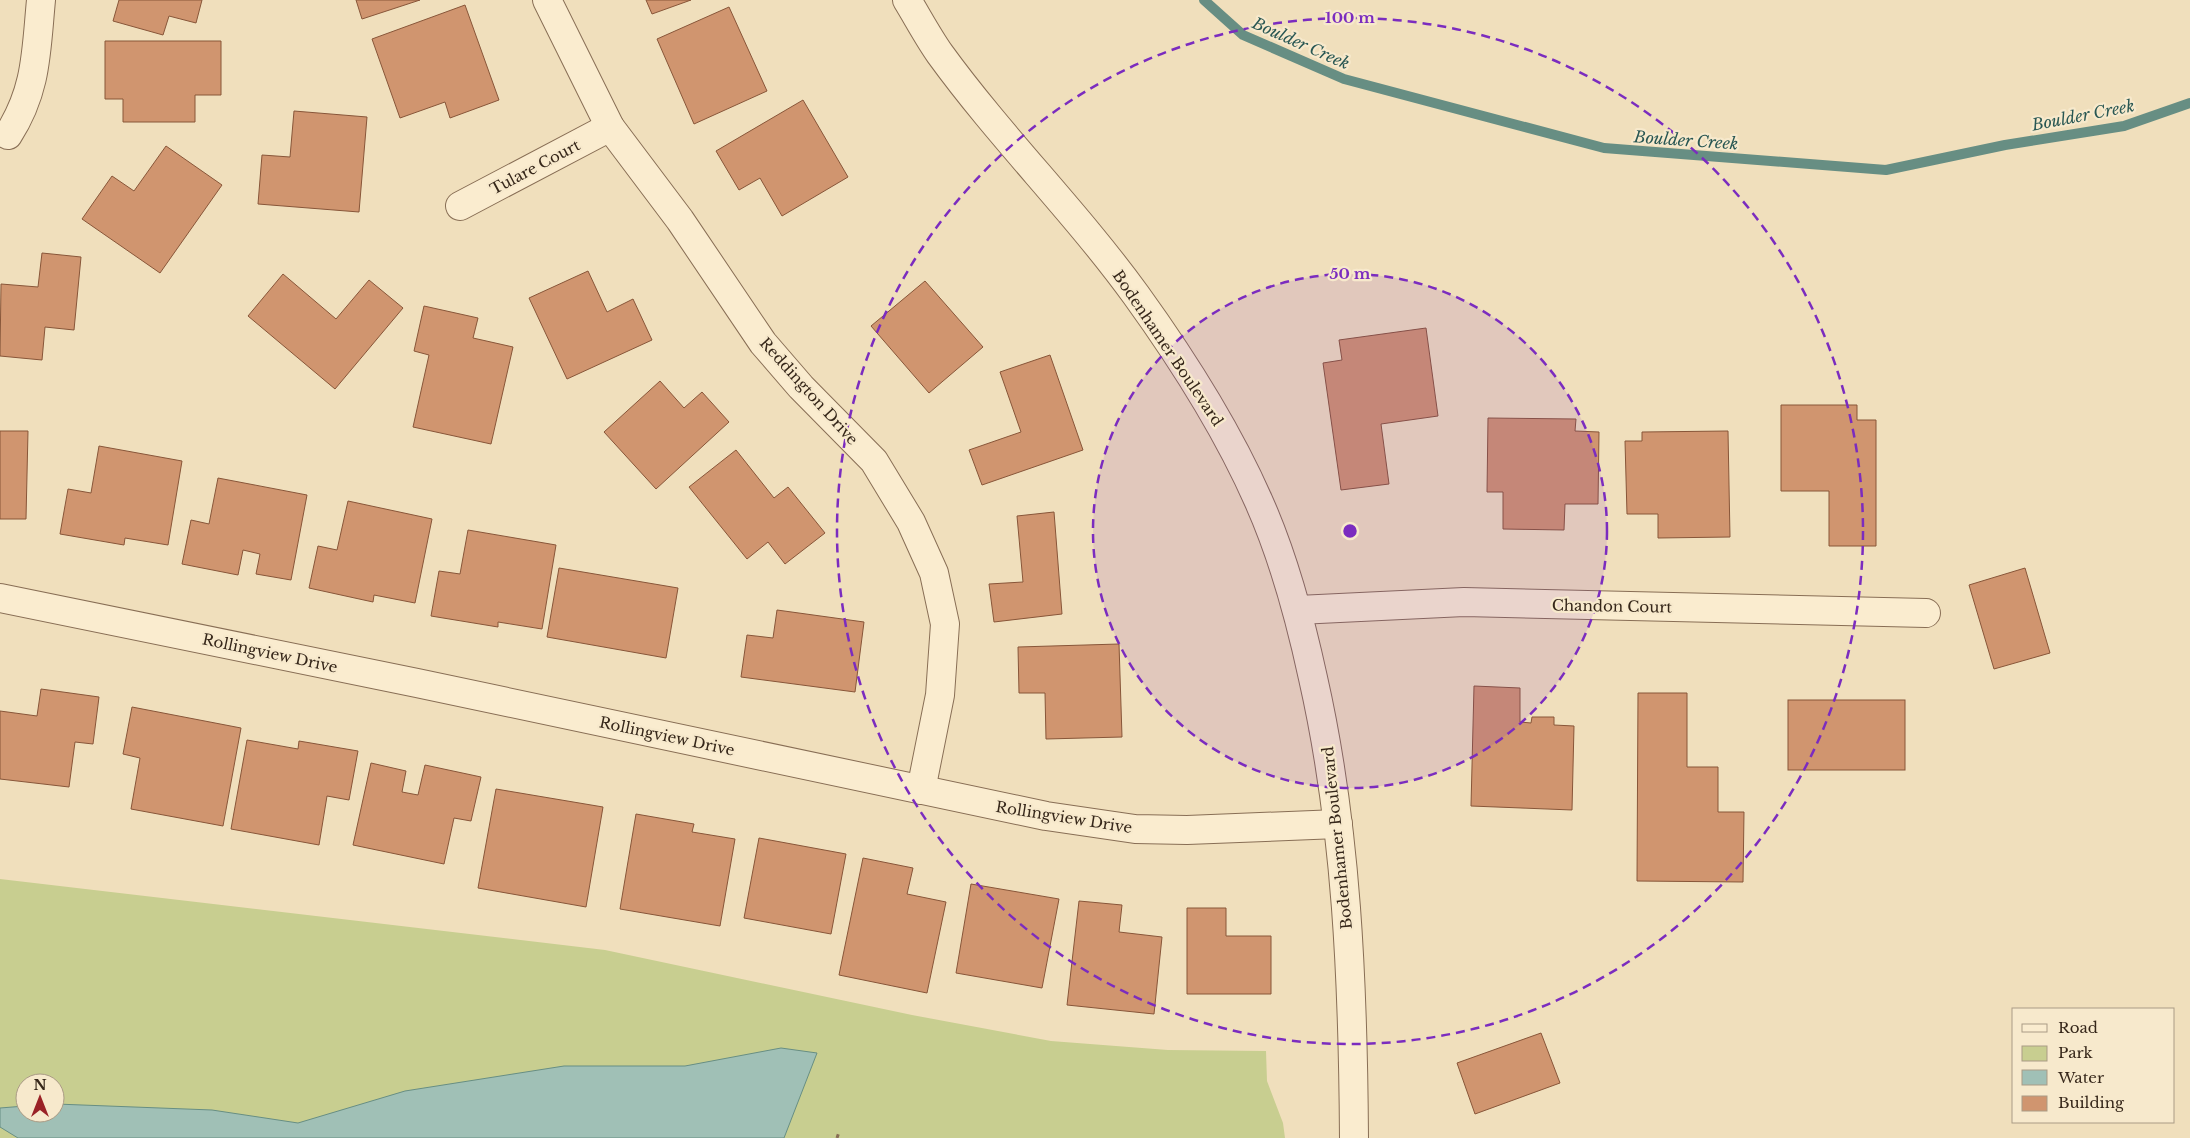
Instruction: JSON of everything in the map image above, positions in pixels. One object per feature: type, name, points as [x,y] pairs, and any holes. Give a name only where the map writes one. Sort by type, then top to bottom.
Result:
[{"type":"street","points":[[8,135],[27,99],[35,72],[41,0]]},
{"type":"street","name":"Reddington Drive","points":[[547,0],[610,127],[680,220],[763,343],[801,387],[874,461],[911,522],[934,573],[945,624],[940,695],[934,734],[921,790]]},
{"type":"street","name":"Bodenhamer Boulevard","points":[[906,0],[940,53],[1135,294],[1190,375],[1224,433],[1260,503],[1298,610],[1323,720],[1338,824],[1354,1035],[1354,1138]]},
{"type":"street","name":"Tulare Court","points":[[460,206],[610,127]]},
{"type":"street","name":"Rollingview Drive","points":[[0,598],[426,685],[1046,816],[1135,829],[1187,830],[1338,824]]},
{"type":"street","name":"Chandon Court","points":[[1298,610],[1464,602],[1926,613]]},
{"type":"path","points":[[838,1138],[839,1132]]},
{"type":"green space","points":[[0,879],[605,950],[912,1015],[1051,1041],[1168,1050],[1266,1051],[1267,1081],[1283,1123],[1285,1138],[0,1138]]},
{"type":"water","points":[[781,1048],[817,1053],[784,1138],[18,1138],[0,1127],[0,1108],[15,1107],[15,1123],[65,1123],[65,1104],[212,1110],[298,1123],[405,1091],[564,1066],[685,1066]]},
{"type":"building","points":[[119,0],[202,0],[196,23],[169,16],[163,35],[113,21]]},
{"type":"building","points":[[356,0],[420,0],[362,19]]},
{"type":"building","points":[[646,0],[691,0],[652,14]]},
{"type":"building","points":[[465,5],[499,100],[450,118],[445,102],[400,118],[372,39]]},
{"type":"building","points":[[729,7],[767,91],[694,124],[657,39]]},
{"type":"building","points":[[105,41],[221,41],[221,95],[195,95],[195,122],[123,122],[123,99],[105,99]]},
{"type":"building","points":[[803,100],[848,177],[782,216],[760,178],[739,190],[716,151]]},
{"type":"building","points":[[294,111],[367,117],[359,212],[258,204],[262,155],[290,157]]},
{"type":"building","points":[[166,146],[222,185],[160,273],[82,219],[112,176],[134,191]]},
{"type":"building","points":[[42,253],[81,257],[74,330],[45,327],[42,360],[0,356],[1,284],[38,287]]},
{"type":"building","points":[[588,271],[607,312],[633,299],[652,340],[567,379],[529,298]]},
{"type":"building","points":[[283,274],[336,319],[369,280],[403,308],[335,389],[248,316]]},
{"type":"building","points":[[925,281],[983,347],[929,393],[871,326]]},
{"type":"building","points":[[424,306],[478,318],[473,338],[513,347],[491,444],[413,427],[429,355],[414,351]]},
{"type":"building","points":[[1426,328],[1438,416],[1381,424],[1389,484],[1341,490],[1323,363],[1342,360],[1339,340]]},
{"type":"building","points":[[1050,355],[1083,450],[982,485],[969,450],[1021,432],[1000,372]]},
{"type":"building","points":[[660,381],[684,408],[702,392],[729,422],[656,489],[604,432]]},
{"type":"building","points":[[1781,405],[1857,405],[1857,420],[1876,420],[1876,546],[1829,546],[1829,491],[1781,491]]},
{"type":"building","points":[[1488,418],[1576,419],[1575,431],[1599,432],[1598,504],[1565,504],[1564,530],[1503,529],[1503,492],[1487,492]]},
{"type":"building","points":[[0,431],[28,431],[26,519],[0,519]]},
{"type":"building","points":[[1728,431],[1730,537],[1658,538],[1658,514],[1627,514],[1625,441],[1642,441],[1642,432]]},
{"type":"building","points":[[99,446],[182,461],[168,545],[125,538],[124,545],[60,534],[68,489],[91,493]]},
{"type":"building","points":[[736,450],[774,498],[788,487],[825,533],[785,564],[768,542],[747,559],[689,487]]},
{"type":"building","points":[[218,478],[307,495],[291,580],[256,574],[260,554],[243,550],[238,575],[182,564],[191,520],[209,524]]},
{"type":"building","points":[[348,501],[432,519],[415,603],[374,595],[373,602],[309,588],[318,546],[337,550]]},
{"type":"building","points":[[1054,512],[1062,614],[994,622],[989,584],[1023,582],[1017,516]]},
{"type":"building","points":[[468,530],[556,545],[542,629],[498,622],[498,627],[431,616],[439,571],[460,574]]},
{"type":"building","points":[[559,568],[678,588],[666,658],[547,637]]},
{"type":"building","points":[[2025,568],[2050,653],[1994,669],[1969,585]]},
{"type":"building","points":[[777,610],[864,622],[855,692],[741,677],[747,635],[773,638]]},
{"type":"building","points":[[1119,644],[1122,737],[1046,739],[1045,693],[1019,693],[1018,647]]},
{"type":"building","points":[[1474,686],[1520,688],[1520,722],[1531,723],[1532,717],[1554,717],[1554,725],[1574,726],[1572,810],[1471,806]]},
{"type":"building","points":[[41,689],[99,697],[93,744],[75,742],[69,787],[0,779],[0,711],[37,716]]},
{"type":"building","points":[[1638,693],[1687,693],[1687,767],[1718,767],[1718,812],[1744,812],[1743,882],[1637,881]]},
{"type":"building","points":[[1788,700],[1905,700],[1905,770],[1788,770]]},
{"type":"building","points":[[132,707],[241,728],[223,826],[131,809],[140,758],[123,754]]},
{"type":"building","points":[[247,740],[298,749],[299,741],[358,751],[349,800],[327,796],[319,845],[231,829]]},
{"type":"building","points":[[371,763],[406,771],[402,792],[418,795],[425,765],[481,777],[471,821],[454,818],[444,864],[353,845]]},
{"type":"building","points":[[496,789],[603,807],[586,907],[478,888]]},
{"type":"building","points":[[636,814],[694,824],[692,832],[735,839],[720,926],[620,909]]},
{"type":"building","points":[[759,838],[846,854],[831,934],[744,918]]},
{"type":"building","points":[[863,858],[913,868],[907,894],[946,902],[927,993],[839,975]]},
{"type":"building","points":[[971,884],[1059,899],[1042,988],[956,973]]},
{"type":"building","points":[[1079,901],[1122,905],[1119,932],[1162,937],[1154,1014],[1067,1005]]},
{"type":"building","points":[[1187,908],[1226,908],[1226,936],[1271,936],[1271,994],[1187,994]]},
{"type":"building","points":[[1541,1033],[1560,1083],[1475,1114],[1457,1063]]},
{"type":"waterway","name":"Boulder Creek","points":[[1204,0],[1243,35],[1344,79],[1604,148],[1886,170],[2005,145],[2124,126],[2190,103]]}]
